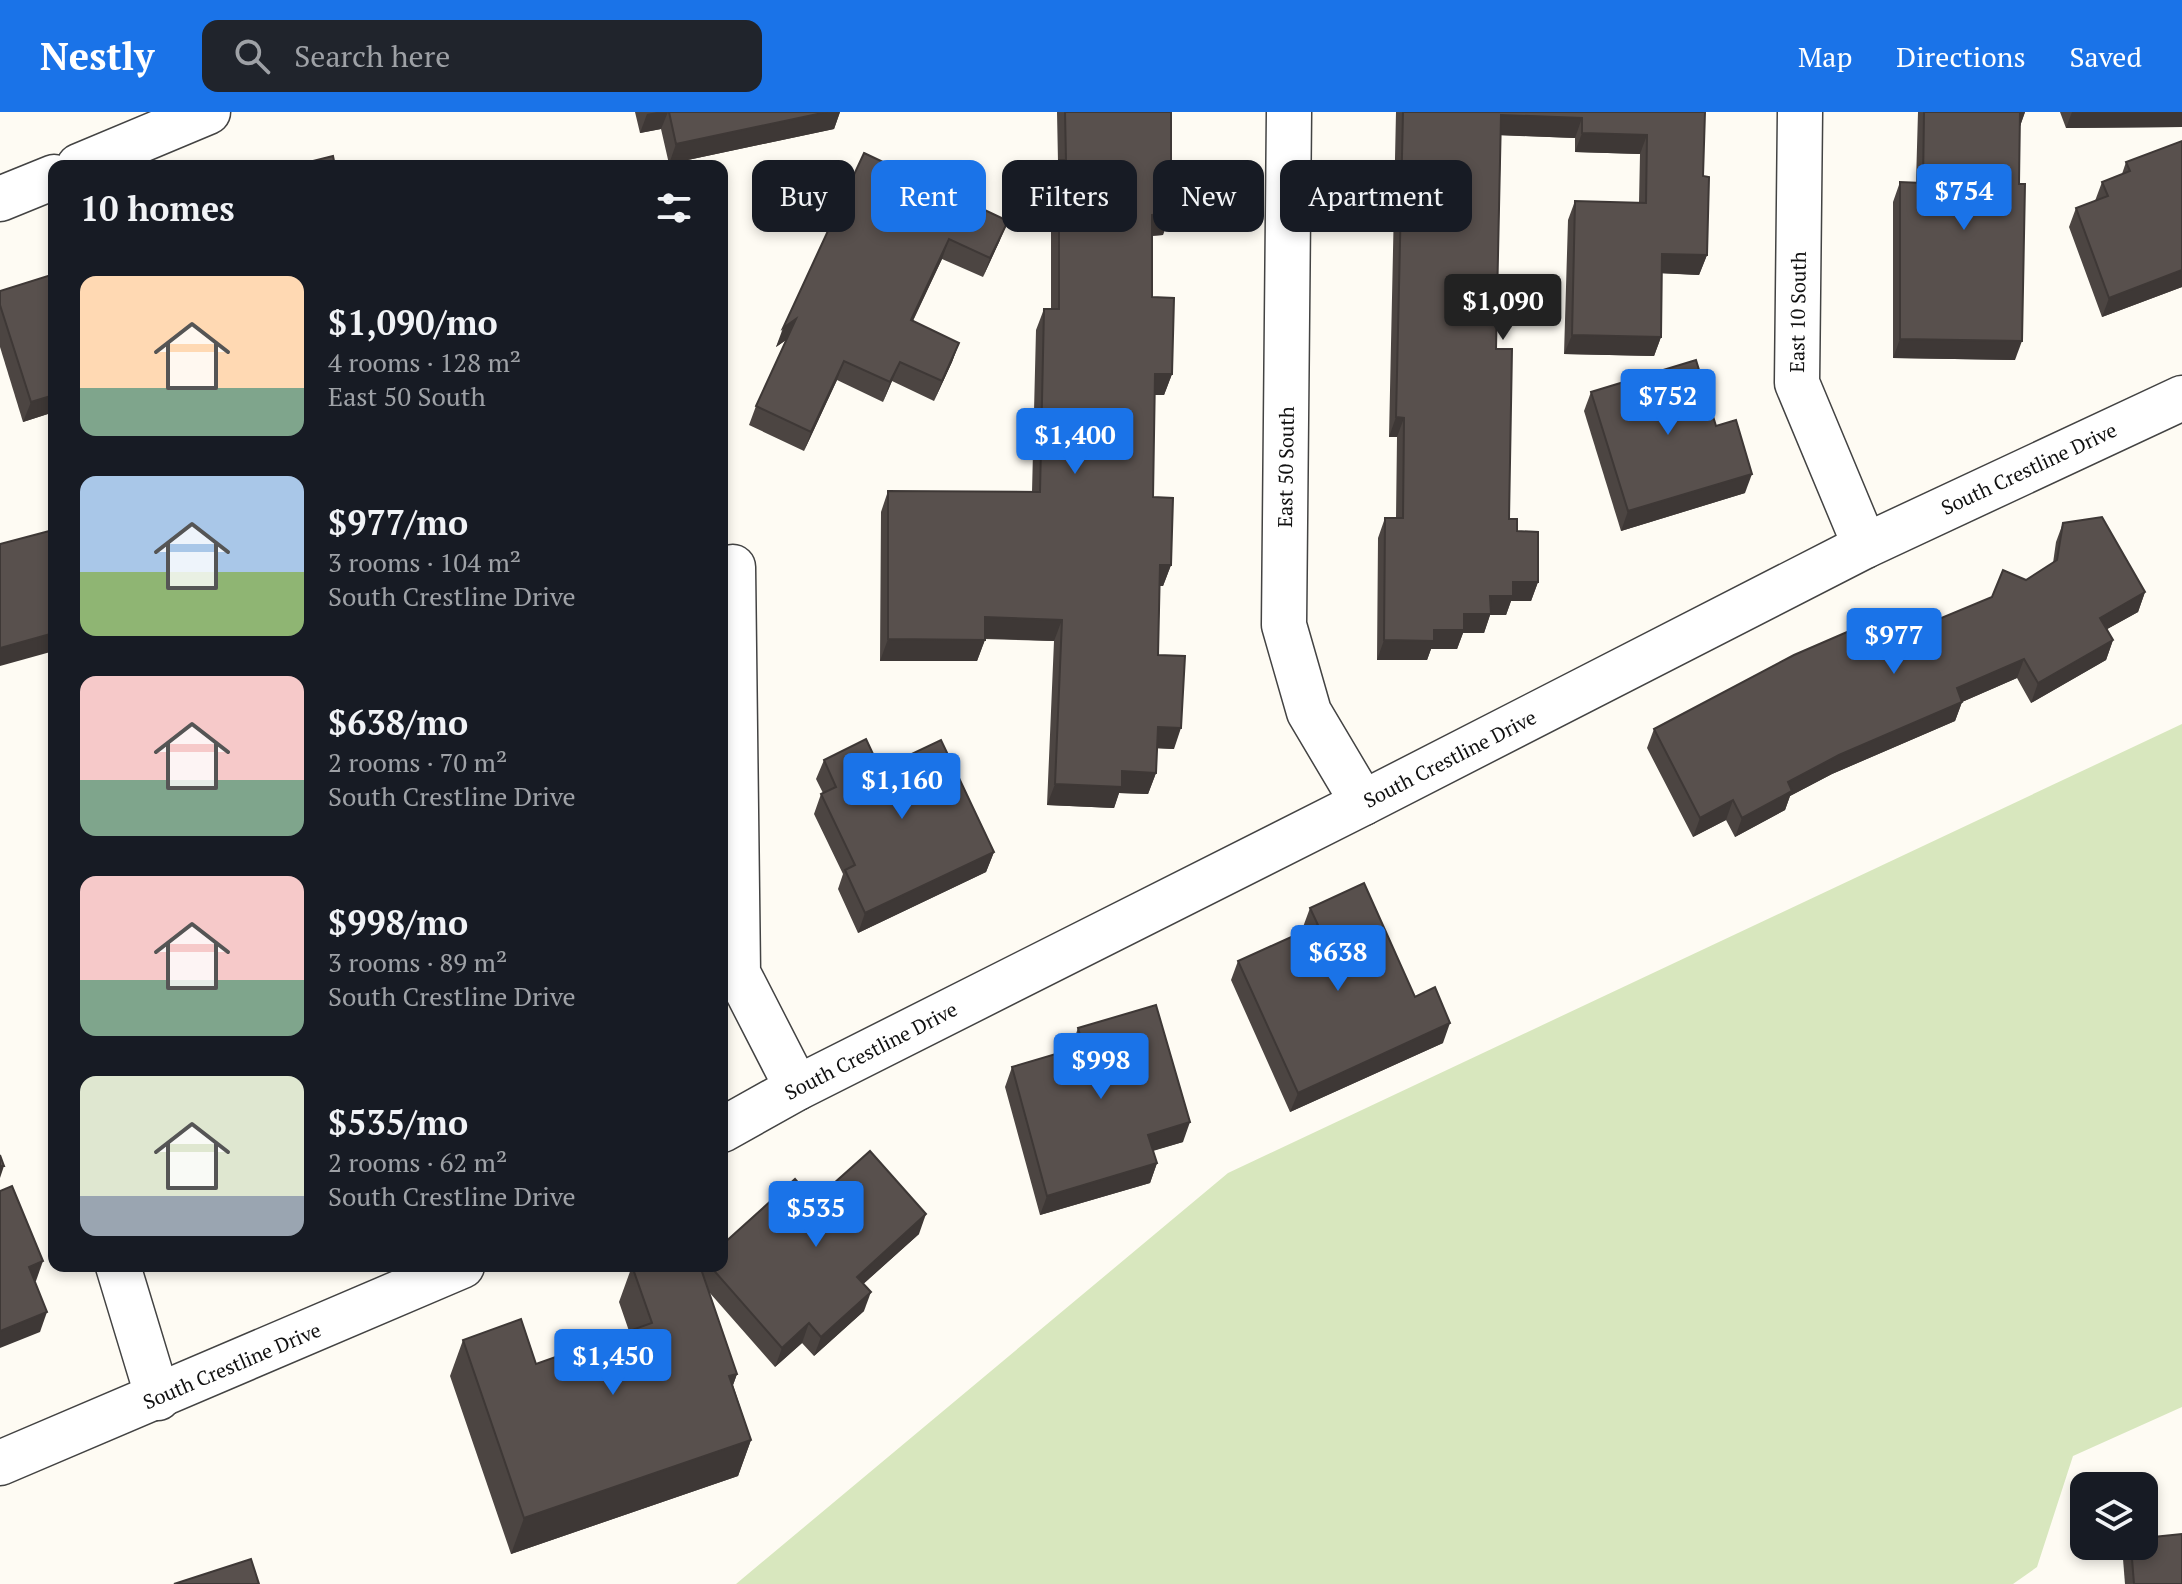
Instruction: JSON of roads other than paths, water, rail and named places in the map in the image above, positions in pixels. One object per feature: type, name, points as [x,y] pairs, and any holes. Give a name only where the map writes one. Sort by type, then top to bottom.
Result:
[{"type":"street","points":[[93,160],[208,112]]},
{"type":"street","name":"East 50 South","points":[[1289,112],[1284,625],[1309,712],[1363,803]]},
{"type":"street","name":"East 10 South","points":[[1800,112],[1797,383],[1865,546]]},
{"type":"street","points":[[0,199],[48,179]]},
{"type":"street","name":"South Crestline Drive","points":[[728,1127],[797,1088],[1865,546],[2182,398]]},
{"type":"street","points":[[733,567],[738,973],[797,1088]]},
{"type":"street","points":[[120,1272],[158,1398]]},
{"type":"street","name":"South Crestline Drive","points":[[0,1463],[448,1272]]}]
